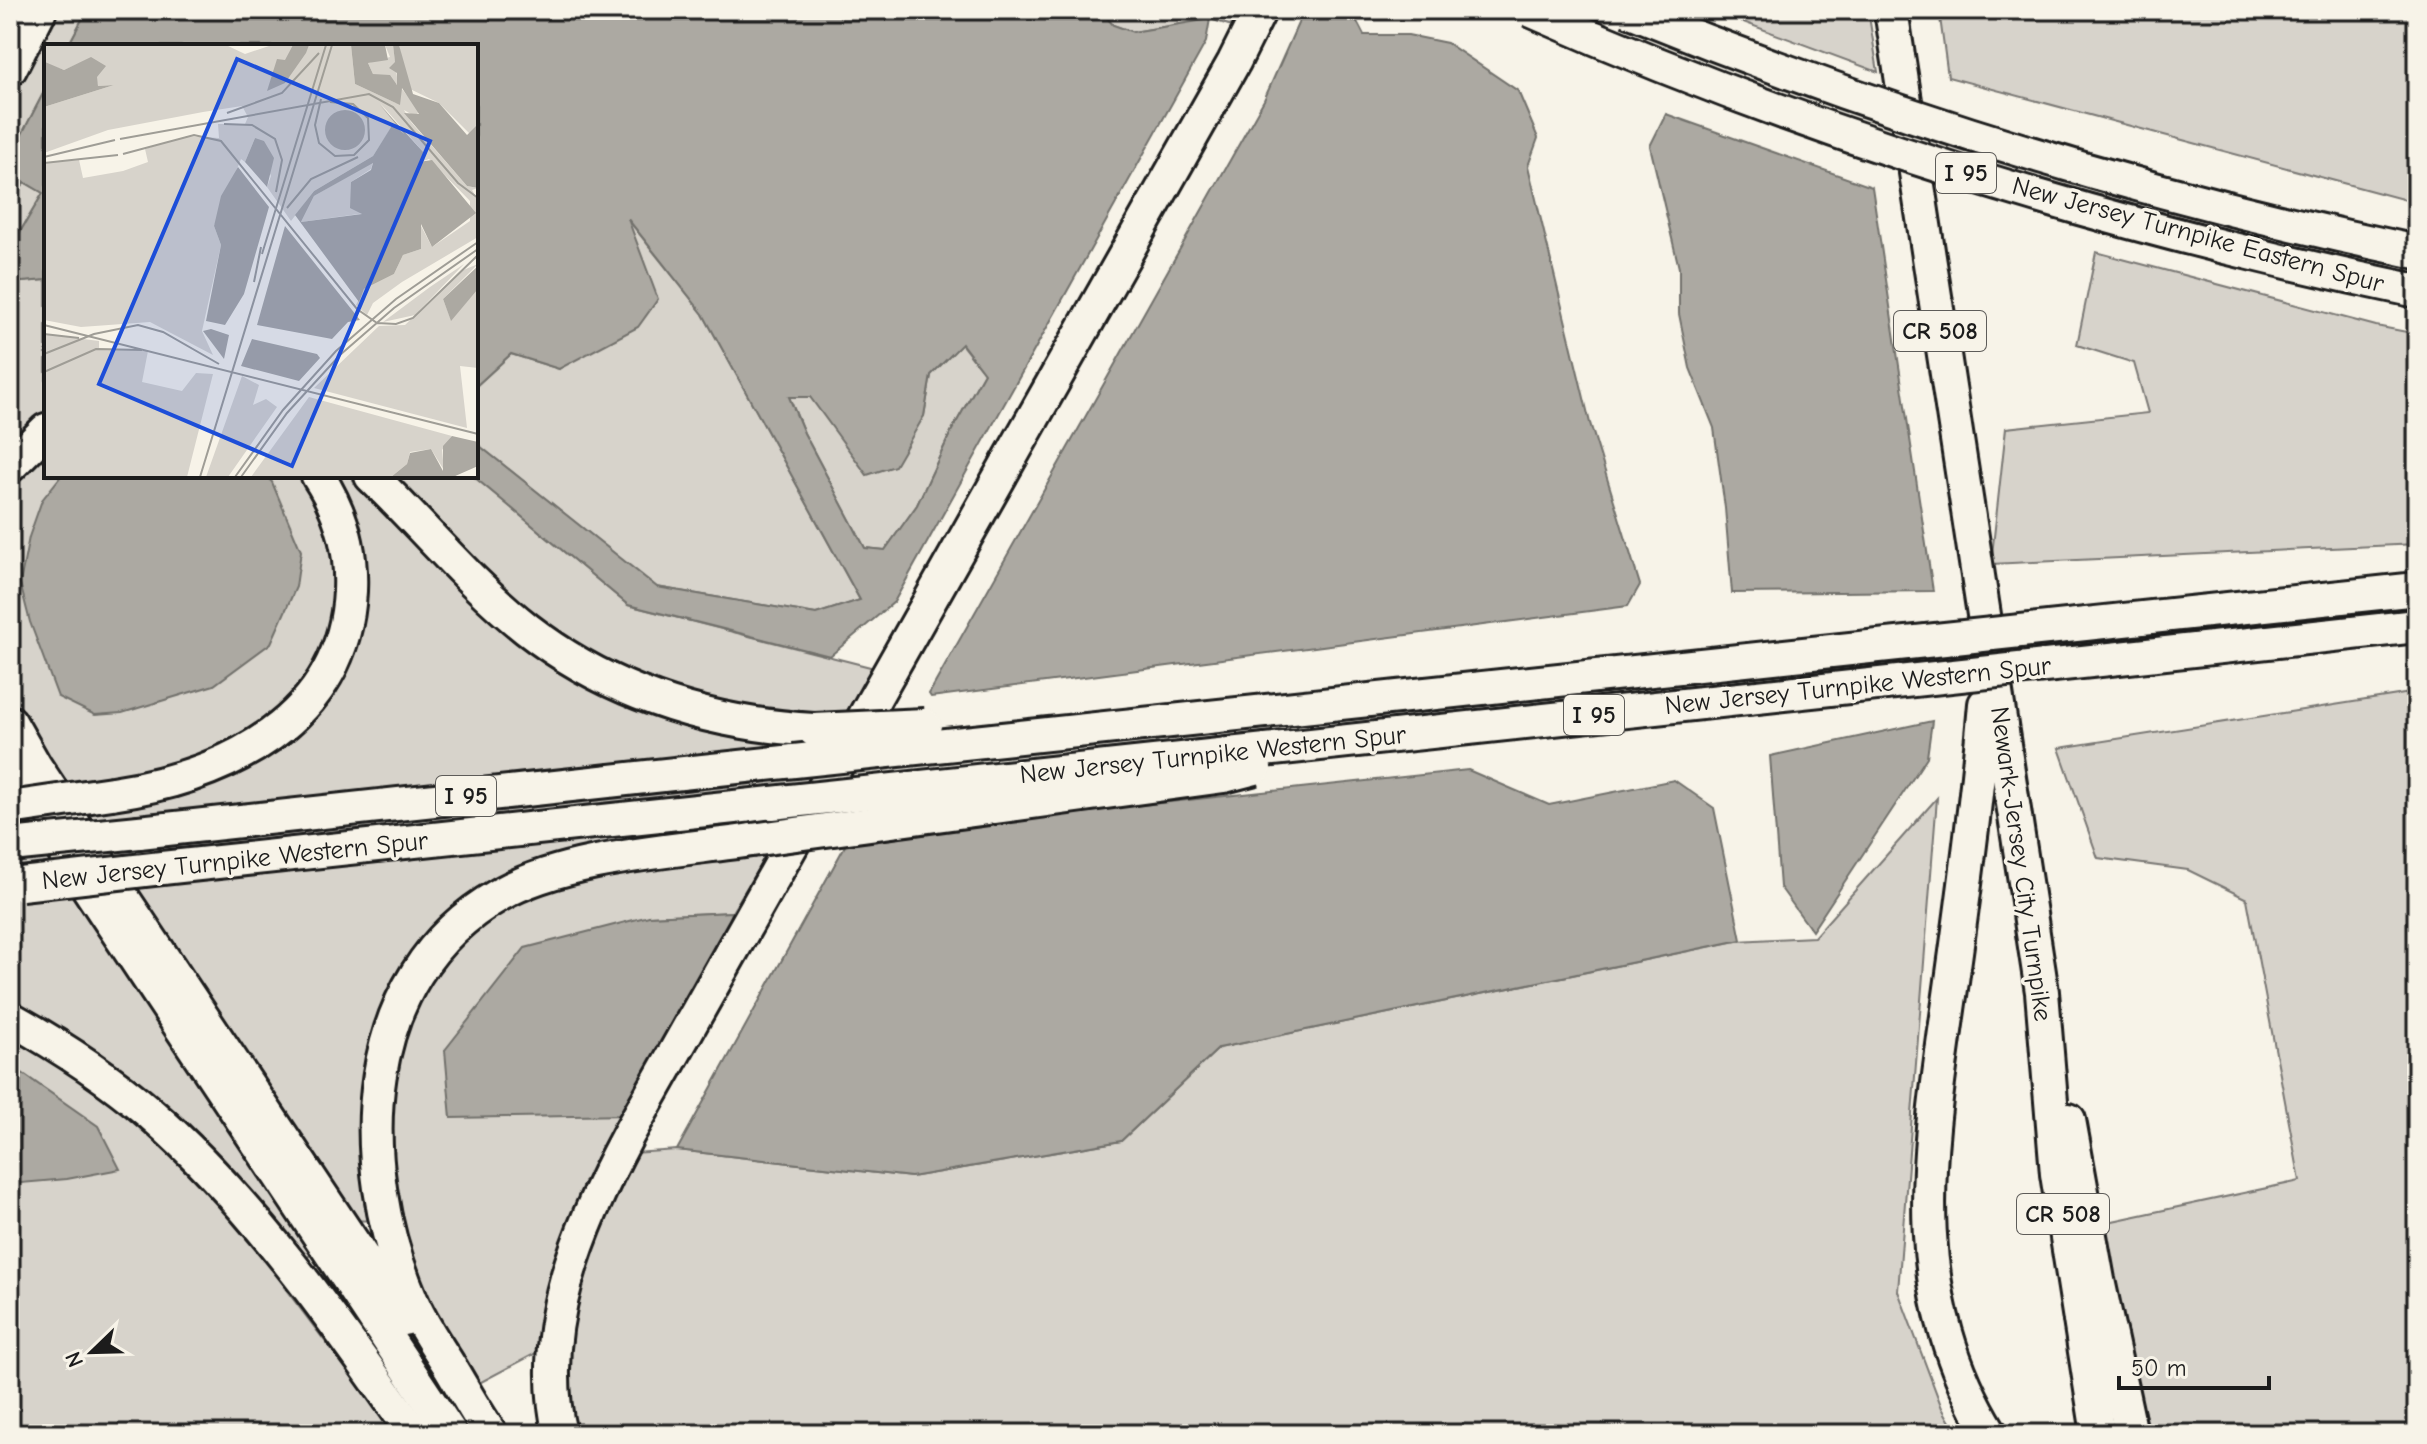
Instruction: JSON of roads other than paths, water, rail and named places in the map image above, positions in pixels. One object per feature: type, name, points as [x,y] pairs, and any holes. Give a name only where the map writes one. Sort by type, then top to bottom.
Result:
[{"type":"highway","points":[[10,69],[40,10]]},
{"type":"highway","points":[[560,1434],[553,1384],[557,1324],[572,1261],[597,1196],[628,1135],[1226,76],[1260,10]]},
{"type":"highway","name":"New Jersey Turnpike Eastern Spur","points":[[1530,10],[1713,86],[1936,164],[2189,238],[2417,291]]},
{"type":"highway","name":"New Jersey Turnpike Eastern Spur","points":[[1628,10],[1820,84],[1990,141],[2210,203],[2417,252]]},
{"type":"highway","name":"Newark-Jersey City Turnpike","points":[[1891,10],[2042,992],[2057,1174],[2076,1310],[2098,1434]]},
{"type":"highway","points":[[10,435],[44,407]]},
{"type":"highway","points":[[10,466],[44,432]]},
{"type":"highway","points":[[24,809],[168,782],[241,755],[283,726],[318,687],[343,637],[350,583],[345,532],[319,478]]},
{"type":"highway","points":[[373,478],[499,604],[545,642],[584,667],[644,695],[711,718],[752,726],[814,730],[904,728],[1298,686],[1426,694]]},
{"type":"highway","name":"New Jersey Turnpike Western Spur","points":[[10,845],[2417,589]]},
{"type":"highway","name":"New Jersey Turnpike Western Spur","points":[[16,884],[2417,626]]},
{"type":"highway","points":[[1989,653],[1973,830],[1930,1152],[1927,1212],[1929,1250],[1943,1325],[1961,1376],[1991,1434]]},
{"type":"highway","points":[[10,722],[35,766],[429,1358],[488,1428]]},
{"type":"highway","points":[[488,1428],[417,1315],[398,1267],[386,1220],[378,1156],[377,1098],[385,1042],[398,1007],[424,961],[447,934],[473,912],[518,885],[546,874],[591,864],[1224,776],[1362,739]]},
{"type":"highway","points":[[10,763],[24,809]]},
{"type":"highway","points":[[10,775],[24,809],[451,1434]]},
{"type":"highway","name":"CR 508","points":[[2042,992],[2131,1434]]},
{"type":"highway","points":[[10,1018],[73,1055],[113,1084],[153,1116],[203,1166],[303,1283],[414,1434]]},
{"type":"highway","points":[[2089,1226],[2151,1434]]}]
